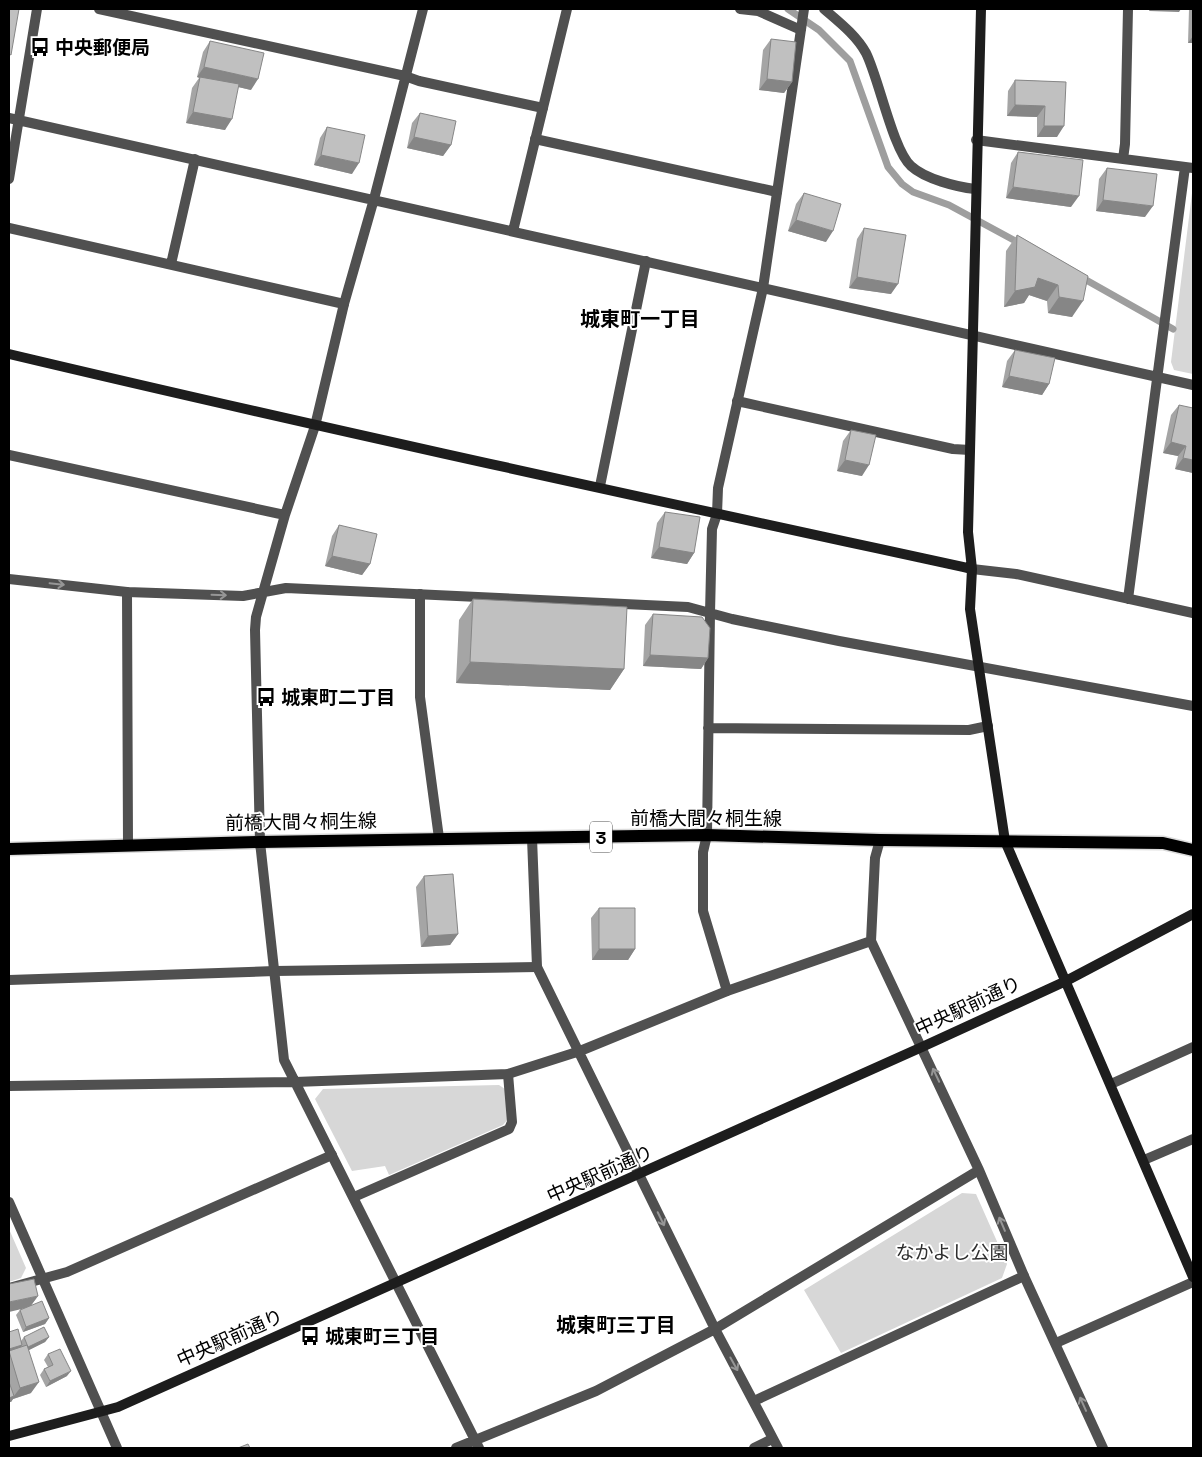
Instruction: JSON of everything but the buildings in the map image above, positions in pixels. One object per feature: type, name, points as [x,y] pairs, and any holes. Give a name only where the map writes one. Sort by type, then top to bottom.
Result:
[{"type":"main road","name":"前橋大間々桐生線","points":[[9,849],[439,838],[707,836],[1163,843],[1193,850]]},
{"type":"street","points":[[9,179],[37,9]]},
{"type":"street","points":[[99,9],[543,108]]},
{"type":"street","points":[[423,9],[374,199],[344,304],[315,426],[285,514],[255,630],[260,842],[284,1060],[477,1445]]},
{"type":"street","points":[[514,231],[567,9]]},
{"type":"street","points":[[740,9],[758,12],[801,28]]},
{"type":"street","points":[[727,991],[703,911],[703,852],[707,836],[712,529],[717,514],[718,488],[763,288],[804,9]]},
{"type":"street","points":[[824,9],[854,36],[866,53],[901,151],[911,166],[948,184],[975,189]]},
{"type":"street","points":[[981,9],[976,140],[968,532],[972,569],[970,610],[1005,841],[1193,1277]]},
{"type":"street","points":[[1123,159],[1128,9]]},
{"type":"street","points":[[9,118],[1193,385]]},
{"type":"street","points":[[536,139],[777,192]]},
{"type":"street","points":[[976,140],[1189,167],[1164,313],[1158,376],[1128,599]]},
{"type":"street","points":[[171,264],[195,159]]},
{"type":"street","points":[[9,228],[344,304]]},
{"type":"street","points":[[600,486],[646,261]]},
{"type":"street","points":[[9,354],[315,426],[600,486],[717,514],[972,569],[1016,574],[1193,613]]},
{"type":"street","points":[[737,401],[953,449],[970,450]]},
{"type":"street","points":[[9,455],[285,514]]},
{"type":"street","points":[[9,579],[127,592],[243,596],[286,588],[688,607],[839,641],[1193,706]]},
{"type":"street","points":[[127,592],[128,846]]},
{"type":"street","points":[[420,594],[420,697],[439,838]]},
{"type":"street","points":[[708,728],[969,730],[988,726]]},
{"type":"street","points":[[532,838],[537,967],[580,1050],[639,1176],[715,1329],[778,1448]]},
{"type":"street","points":[[880,840],[875,858],[871,941],[980,1170],[1024,1276],[1056,1342],[1103,1448]]},
{"type":"street","name":"中央駅前通り","points":[[9,1436],[100,1413],[396,1284],[639,1176],[1066,981],[1193,914]]},
{"type":"street","points":[[9,1086],[295,1082],[508,1074],[580,1050],[727,991],[871,941]]},
{"type":"street","points":[[9,980],[275,971],[537,967]]},
{"type":"street","points":[[1111,1084],[1193,1047]]},
{"type":"street","points":[[354,1197],[508,1129],[512,1122],[508,1074]]},
{"type":"street","points":[[1144,1160],[1193,1139]]},
{"type":"street","points":[[9,1288],[67,1272],[332,1155]]},
{"type":"street","points":[[456,1448],[477,1445],[596,1391],[715,1329],[980,1170]]},
{"type":"street","points":[[9,1202],[117,1448]]},
{"type":"street","points":[[754,1401],[1024,1276]]},
{"type":"street","points":[[1056,1342],[1193,1282]]},
{"type":"street","points":[[754,1448],[772,1439]]},
{"type":"green space","points":[[1193,185],[1193,374],[1174,370],[1171,362]]},
{"type":"green space","points":[[499,1085],[505,1089],[508,1119],[503,1125],[389,1175],[385,1166],[352,1171],[315,1099],[323,1089]]},
{"type":"green space","name":"なかよし公園","points":[[962,1193],[976,1194],[1007,1264],[1002,1278],[841,1353],[804,1290]]},
{"type":"green space","points":[[9,1229],[26,1268],[21,1278],[9,1282]]},
{"type":"waterway","points":[[788,9],[819,30],[850,61],[888,167],[902,184],[913,192],[949,205],[1021,244]]},
{"type":"waterway","points":[[1079,276],[1173,329]]},
{"type":"place","name":"中央郵便局","points":[[40,47]]},
{"type":"place","name":"城東町二丁目","points":[[266,697]]},
{"type":"place","name":"城東町三丁目","points":[[310,1336]]},
{"type":"district","name":"城東町一丁目","points":[[640,319]]},
{"type":"district","name":"城東町三丁目","points":[[616,1325]]}]
